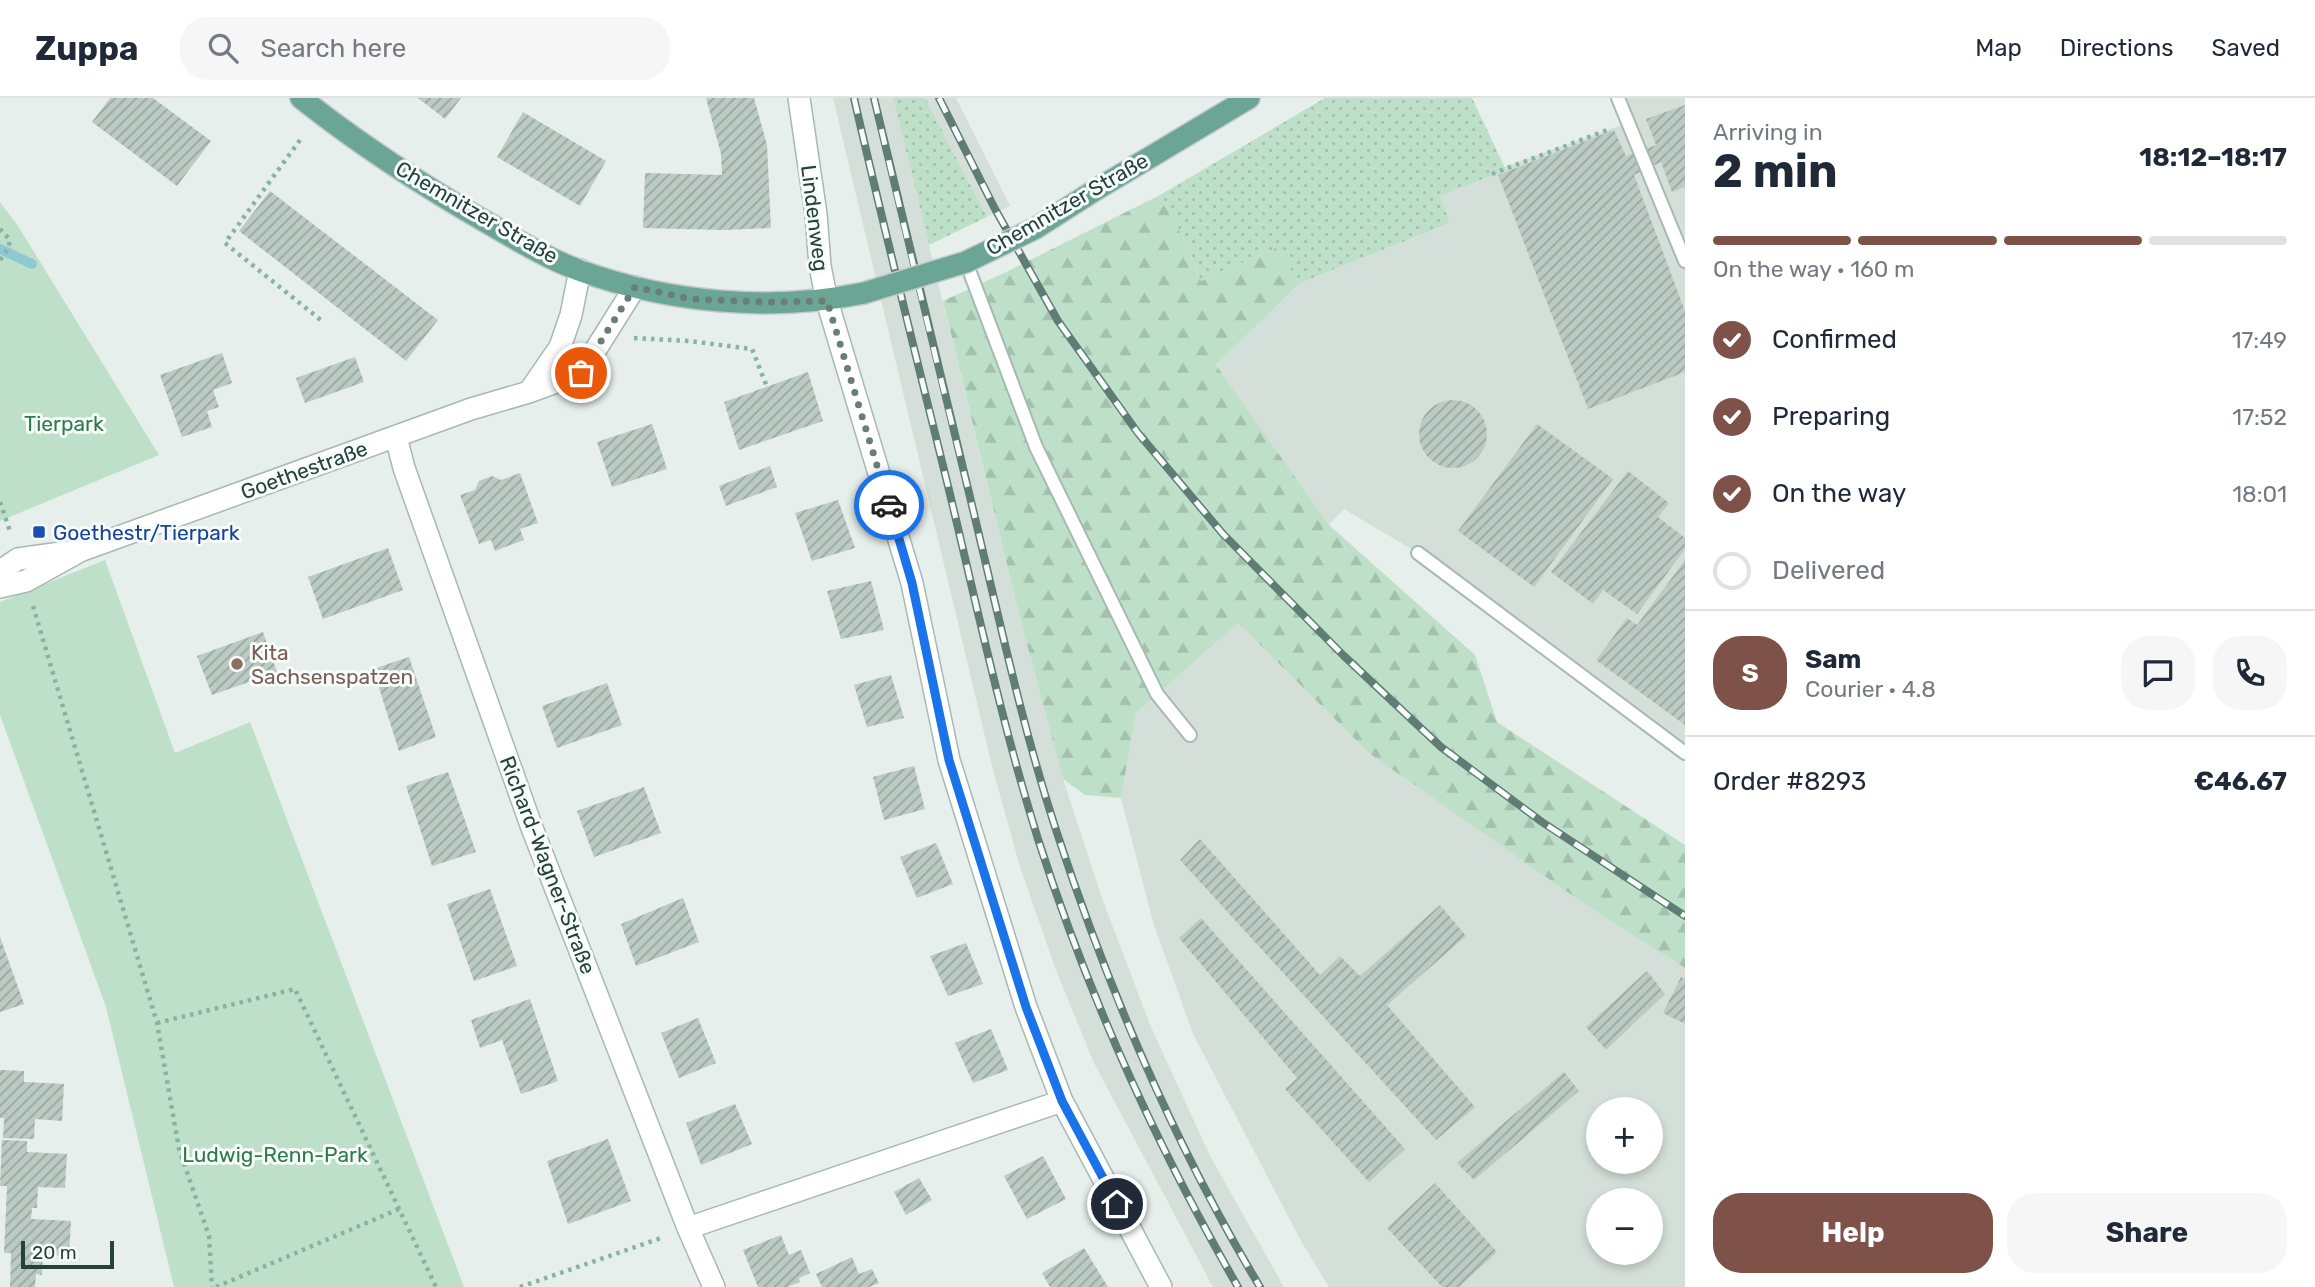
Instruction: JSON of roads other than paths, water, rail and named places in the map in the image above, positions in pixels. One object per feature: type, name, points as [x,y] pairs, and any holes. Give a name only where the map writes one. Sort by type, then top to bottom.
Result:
[{"type":"main road","name":"Chemnitzer Straße","points":[[301,98],[422,185],[518,241],[580,270],[635,287],[691,299],[764,302],[827,301],[864,293],[967,262],[1036,228],[1249,98]]},
{"type":"street","name":"Lindenweg","points":[[799,98],[816,214],[820,266],[827,301],[912,583],[949,760],[1026,1007],[1062,1101],[1161,1287]]},
{"type":"street","points":[[529,392],[560,347],[571,315],[580,270]]},
{"type":"street","name":"Goethestraße","points":[[0,587],[26,581],[80,551],[471,409],[581,373],[635,287]]},
{"type":"street","name":"Richard-Wagner-Straße","points":[[396,437],[404,468],[532,828],[688,1228],[714,1287]]},
{"type":"street","name":"Goethestraße","points":[[0,571],[18,559],[80,551]]},
{"type":"street","points":[[688,1228],[1062,1101]]},
{"type":"lane","points":[[1618,98],[1685,261]]},
{"type":"lane","points":[[967,262],[1036,447],[1157,694],[1190,734]]},
{"type":"lane","points":[[1418,553],[1685,754]]},
{"type":"waterway","points":[[0,249],[32,264]]},
{"type":"railway","points":[[854,98],[990,665],[1038,839],[1079,955],[1126,1068],[1179,1179],[1238,1287]]},
{"type":"railway","points":[[874,98],[1010,666],[1057,833],[1121,1008],[1146,1066],[1199,1178],[1260,1287]]},
{"type":"railway","points":[[939,98],[995,209],[1058,321],[1138,433],[1223,534],[1344,656],[1441,747],[1542,822],[1685,916]]},
{"type":"place","name":"Goethestr/Tierpark","points":[[39,532]]},
{"type":"place","name":"Kita Sachsenspatzen","points":[[237,664]]},
{"type":"park label","name":"Tierpark","points":[[64,423]]},
{"type":"park label","name":"Ludwig-Renn-Park","points":[[275,1154]]}]
